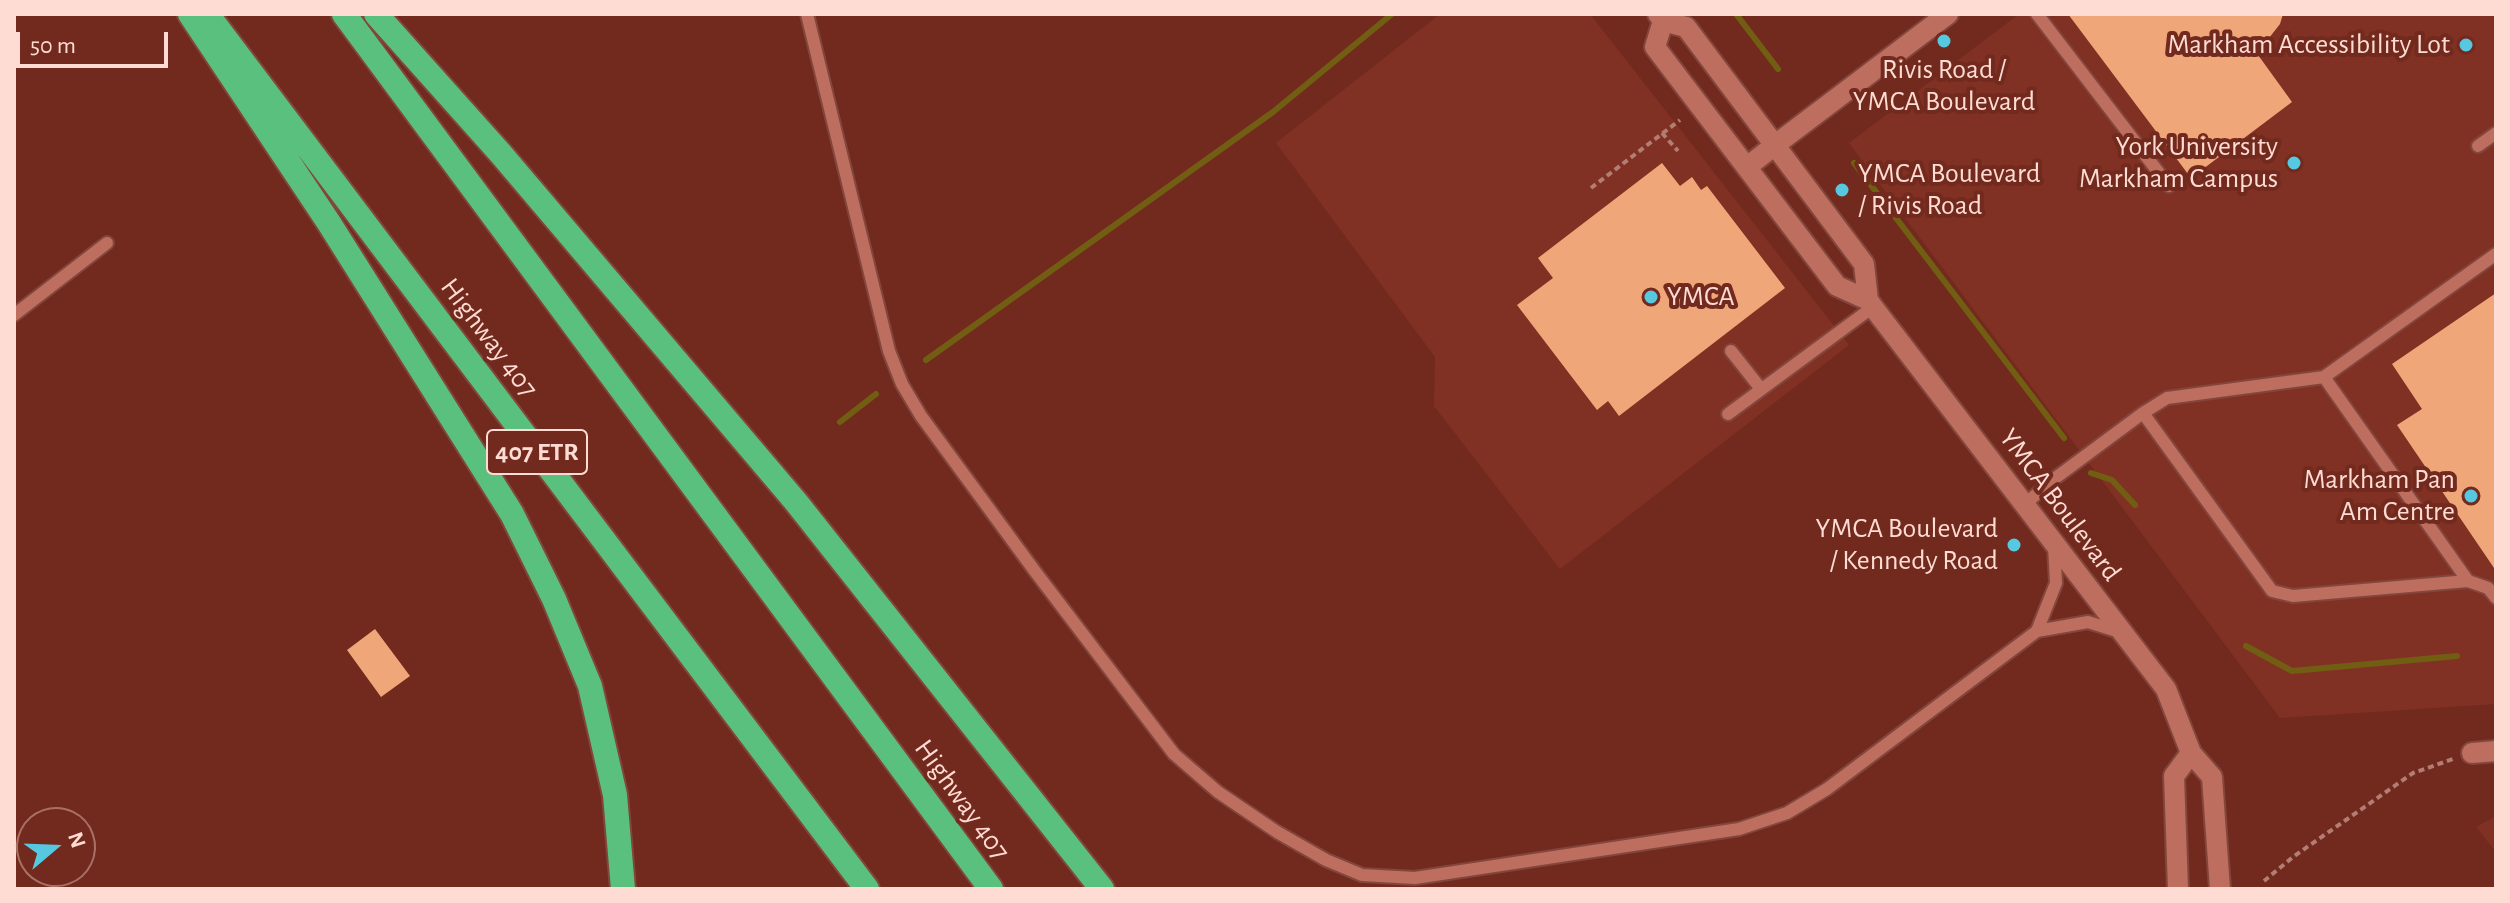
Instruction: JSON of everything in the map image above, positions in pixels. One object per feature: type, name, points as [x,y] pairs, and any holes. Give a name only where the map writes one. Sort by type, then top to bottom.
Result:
[{"type":"highway","points":[[190,14],[329,223],[519,528],[554,599],[590,686],[615,795],[623,889]]},
{"type":"highway","name":"Highway 407","points":[[207,14],[867,889]]},
{"type":"highway","name":"Highway 407","points":[[344,14],[991,889]]},
{"type":"highway","points":[[376,14],[501,154],[796,502],[1102,889]]},
{"type":"main road","points":[[1747,167],[1948,14]]},
{"type":"main road","name":"YMCA Boulevard","points":[[1871,303],[1864,264],[1686,27],[1661,18],[1655,47],[1837,286],[1871,303],[2166,689],[2191,753],[2212,777],[2220,889]]},
{"type":"main road","points":[[2472,753],[2496,751]]},
{"type":"main road","points":[[2178,889],[2174,776],[2191,753]]},
{"type":"lane","points":[[807,14],[889,351],[902,384],[921,416],[1174,754],[1218,792],[1277,832],[1326,860],[1362,875],[1415,878],[1739,829],[1787,813],[1827,789],[2037,631],[2088,622],[2123,633]]},
{"type":"lane","points":[[2037,14],[2169,186]]},
{"type":"lane","points":[[2478,146],[2496,133]]},
{"type":"lane","points":[[14,315],[107,243]]},
{"type":"lane","points":[[2024,505],[2054,479],[2167,398],[2324,377],[2496,254]]},
{"type":"lane","points":[[1728,414],[1871,303]]},
{"type":"lane","points":[[1731,351],[1761,389]]},
{"type":"lane","points":[[2324,377],[2468,581]]},
{"type":"lane","points":[[2143,413],[2272,591],[2293,596],[2468,581],[2488,588],[2496,598]]},
{"type":"lane","points":[[2037,631],[2056,583],[2054,544]]},
{"type":"path","points":[[1591,188],[1680,120]]},
{"type":"path","points":[[1662,133],[1678,151]]},
{"type":"path","points":[[2264,881],[2293,857],[2413,773],[2472,753]]},
{"type":"shaded area","points":[[1440,14],[1590,14],[1849,345],[1560,569],[1434,406],[1435,357],[1276,143]]},
{"type":"shaded area","points":[[2019,14],[2496,14],[2496,704],[2280,718],[1849,143]]},
{"type":"shaded area","points":[[2496,816],[2496,852],[2476,827]]},
{"type":"building","points":[[2068,14],[2283,14],[2280,24],[2269,38],[2253,48],[2292,102],[2191,178]]},
{"type":"building","name":"YMCA","points":[[1662,163],[1680,186],[1692,177],[1701,190],[1707,186],[1785,288],[1619,416],[1608,401],[1597,410],[1517,305],[1553,278],[1538,258]]},
{"type":"building","name":"Markham Pan Am Centre","points":[[2496,293],[2494,568],[2397,425],[2422,409],[2392,364]]},
{"type":"building","points":[[375,629],[410,676],[381,697],[347,650]]},
{"type":"waterway","points":[[926,360],[1273,112],[1392,14]]},
{"type":"waterway","points":[[1736,14],[1778,69]]},
{"type":"waterway","points":[[1854,163],[2064,438]]},
{"type":"waterway","points":[[840,422],[876,394]]},
{"type":"waterway","points":[[2091,473],[2112,480],[2135,505]]},
{"type":"waterway","points":[[2246,646],[2292,671],[2457,656]]},
{"type":"place","name":"Rivis Road / YMCA Boulevard","points":[[1944,41]]},
{"type":"place","name":"Markham Accessibility Lot","points":[[2466,45]]},
{"type":"place","name":"York University Markham Campus","points":[[2294,163]]},
{"type":"place","name":"YMCA Boulevard / Rivis Road","points":[[1842,190]]},
{"type":"place","name":"YMCA","points":[[1651,297]]},
{"type":"place","name":"Markham Pan Am Centre","points":[[2471,496]]},
{"type":"place","name":"YMCA Boulevard / Kennedy Road","points":[[2014,545]]}]
